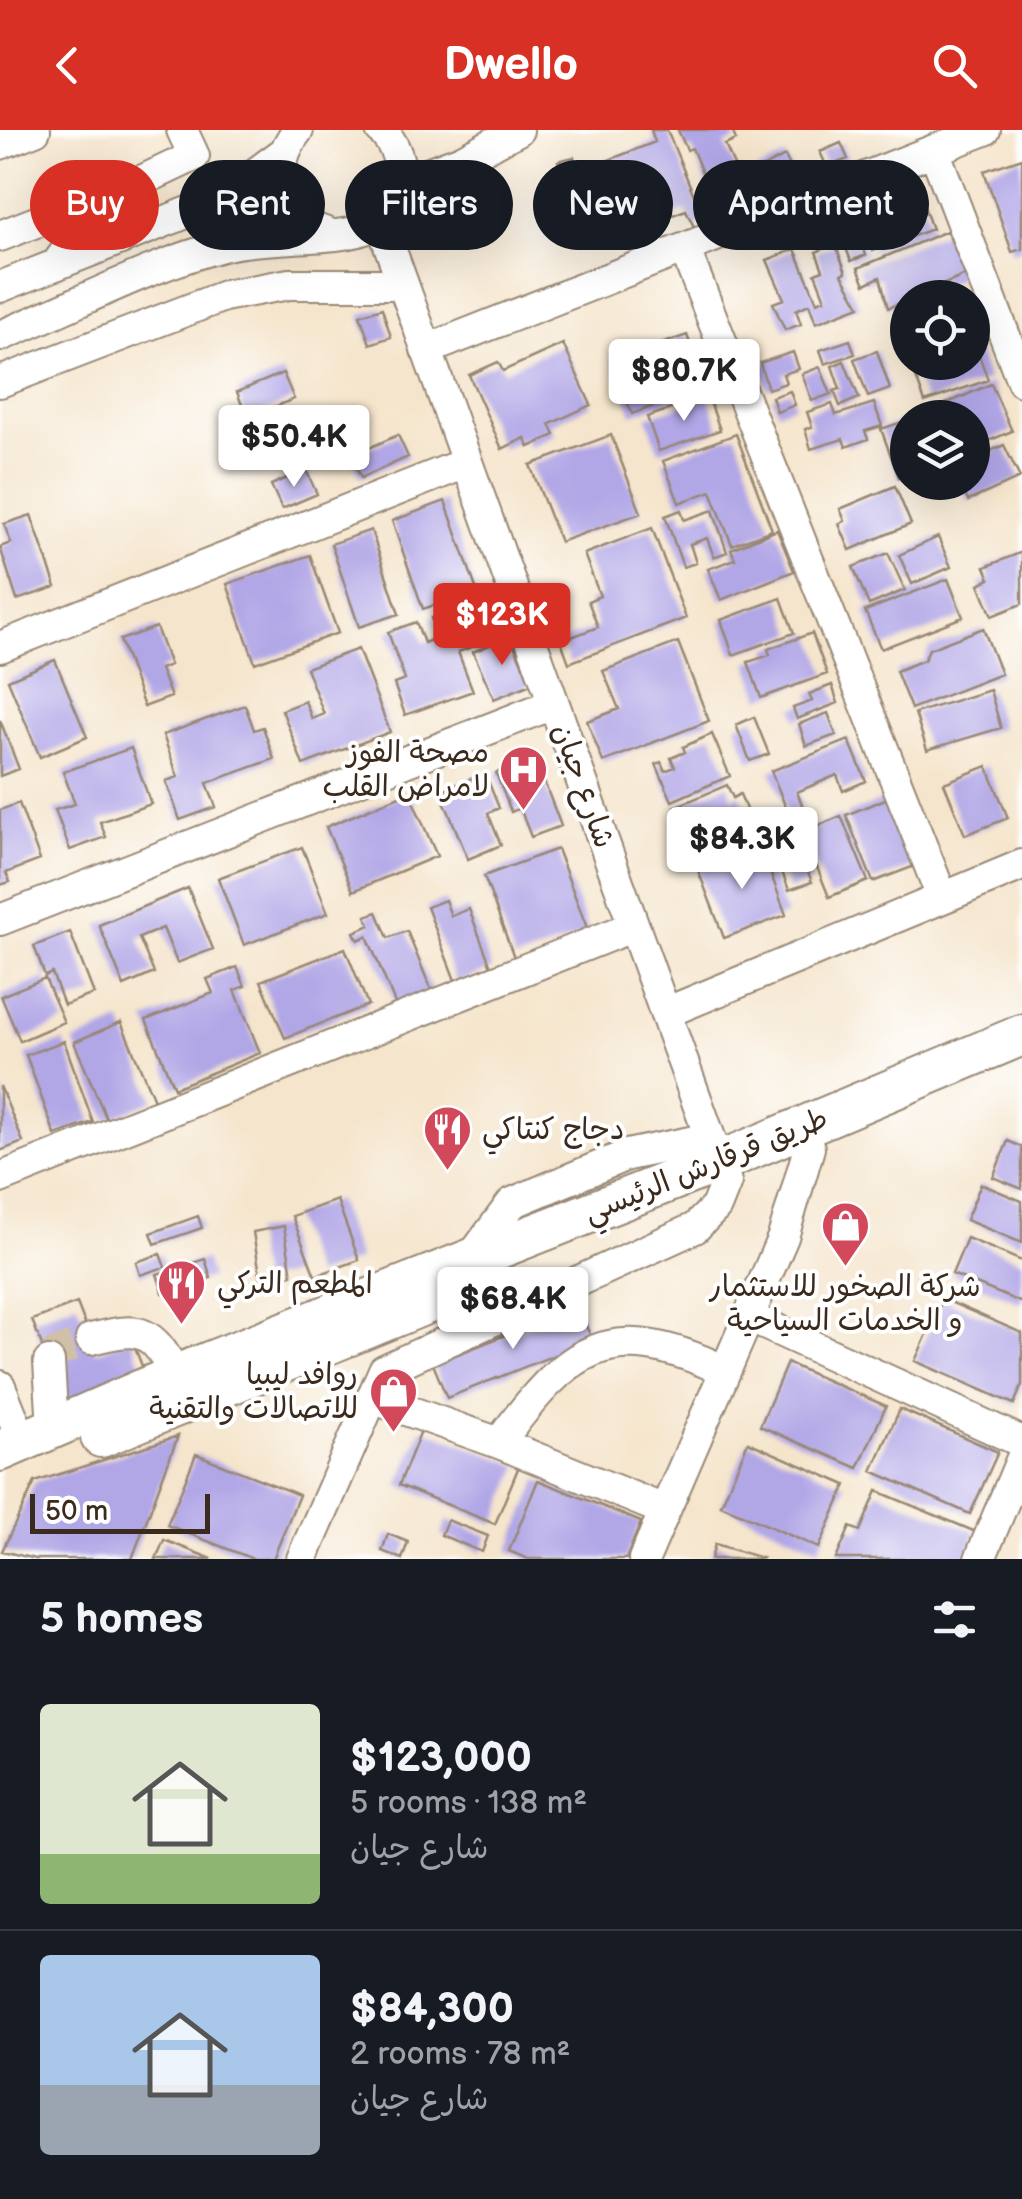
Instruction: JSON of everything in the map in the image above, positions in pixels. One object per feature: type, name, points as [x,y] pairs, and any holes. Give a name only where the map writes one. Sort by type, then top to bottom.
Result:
[{"type":"main road","name":"طريق قرقارش الرئيسي","points":[[0,1478],[718,1161],[1022,1035]]},
{"type":"main road","name":"طريق قرقارش الرئيسي","points":[[25,1441],[176,1375],[360,1317],[471,1258],[718,1161],[809,1148],[1022,1064]]},
{"type":"street","points":[[0,144],[35,130]]},
{"type":"street","points":[[159,173],[194,156],[182,130]]},
{"type":"street","points":[[381,130],[398,160]]},
{"type":"street","points":[[462,160],[518,130]]},
{"type":"street","points":[[426,350],[985,130]]},
{"type":"street","points":[[159,224],[218,200],[290,142]]},
{"type":"street","points":[[290,142],[280,168],[284,198],[302,222],[330,234]]},
{"type":"street","points":[[934,150],[1022,381]]},
{"type":"street","points":[[0,236],[69,209],[80,232],[56,265]]},
{"type":"street","points":[[0,336],[222,246],[272,236],[345,233]]},
{"type":"street","points":[[0,287],[94,250]]},
{"type":"street","name":"شارع جيان","points":[[390,250],[718,1161]]},
{"type":"street","points":[[685,250],[942,897]]},
{"type":"street","points":[[0,382],[224,296],[289,284],[402,284]]},
{"type":"street","points":[[0,648],[466,463]]},
{"type":"street","points":[[0,920],[554,704]]},
{"type":"street","points":[[665,1013],[1022,865]]},
{"type":"street","points":[[0,1178],[634,926]]},
{"type":"street","points":[[644,1559],[783,1237],[809,1148]]},
{"type":"street","points":[[302,1559],[384,1370],[695,1228],[716,1207],[718,1161]]},
{"type":"street","points":[[360,1317],[384,1370]]},
{"type":"street","points":[[749,1317],[1022,1442]]},
{"type":"street","points":[[91,1339],[125,1330],[140,1332],[158,1340],[176,1375]]},
{"type":"street","points":[[500,1443],[540,1386],[565,1364],[594,1350],[652,1344],[682,1351],[723,1370]]},
{"type":"street","points":[[25,1441],[49,1362]]},
{"type":"street","points":[[0,1386],[25,1441]]},
{"type":"street","points":[[372,1398],[500,1443],[664,1510]]},
{"type":"street","points":[[980,1559],[1022,1458]]},
{"type":"building","points":[[651,130],[667,130],[693,193],[693,225],[686,210],[673,215],[673,160],[609,160],[655,142]]},
{"type":"building","points":[[678,130],[732,130],[736,140],[725,145],[732,160],[697,160],[692,148],[687,150]]},
{"type":"building","points":[[841,143],[848,159],[824,160],[820,152]]},
{"type":"building","points":[[1022,158],[1022,249],[1012,252],[984,171]]},
{"type":"building","points":[[947,231],[966,275],[954,280],[890,280],[888,308],[880,277],[865,284],[858,268],[901,250],[929,250],[929,238]]},
{"type":"building","points":[[795,250],[817,302],[825,299],[815,273],[823,270],[816,252],[837,250],[846,272],[842,274],[860,306],[816,323],[809,304],[796,310],[801,324],[785,330],[773,303],[784,299],[767,260]]},
{"type":"building","points":[[847,250],[864,250],[866,255],[851,261]]},
{"type":"building","points":[[382,308],[391,337],[370,344],[360,315]]},
{"type":"building","points":[[687,335],[697,363],[711,359],[719,382],[632,414],[612,361]]},
{"type":"building","points":[[850,340],[855,354],[825,364],[820,350]]},
{"type":"building","points":[[563,344],[591,405],[550,424],[555,435],[529,447],[525,438],[502,449],[469,375],[498,362],[503,371]]},
{"type":"building","points":[[877,351],[890,389],[868,397],[854,359]]},
{"type":"building","points":[[793,352],[799,369],[783,374],[786,383],[768,389],[760,363]]},
{"type":"building","points":[[844,361],[859,398],[840,406],[834,391],[840,389],[832,366]]},
{"type":"building","points":[[820,367],[831,394],[812,401],[802,374]]},
{"type":"building","points":[[283,373],[294,399],[247,418],[237,392]]},
{"type":"building","points":[[917,380],[988,380],[931,400],[924,400]]},
{"type":"building","points":[[991,384],[1012,431],[990,440],[990,400],[955,400]]},
{"type":"building","points":[[790,391],[795,405],[777,412],[772,397]]},
{"type":"building","points":[[708,396],[720,430],[659,451],[647,417]]},
{"type":"building","points":[[874,403],[882,426],[865,431],[868,439],[846,447],[843,439],[811,449],[805,429],[812,427],[807,412],[832,404],[836,415]]},
{"type":"building","points":[[293,413],[302,439],[262,454],[252,427]]},
{"type":"building","points":[[890,426],[890,454],[881,429]]},
{"type":"building","points":[[736,434],[772,530],[732,545],[711,491],[679,503],[663,461]]},
{"type":"building","points":[[398,435],[408,457],[361,478],[351,456]]},
{"type":"building","points":[[611,435],[641,513],[560,542],[530,465]]},
{"type":"building","points":[[1004,445],[1020,478],[990,491],[990,451]]},
{"type":"building","points":[[306,470],[317,494],[282,509],[271,485]]},
{"type":"building","points":[[890,488],[890,500],[901,500],[911,524],[850,550],[839,524],[845,521],[840,509]]},
{"type":"building","points":[[445,501],[477,591],[423,609],[392,521]]},
{"type":"building","points":[[681,510],[684,520],[713,510],[727,552],[714,557],[707,538],[690,544],[696,563],[683,567],[665,516]]},
{"type":"building","points":[[31,515],[56,587],[17,600],[0,547],[11,543],[4,524]]},
{"type":"building","points":[[652,528],[686,618],[569,663],[561,641],[598,627],[588,601],[600,596],[584,554]]},
{"type":"building","points":[[371,530],[399,614],[359,627],[331,544]]},
{"type":"building","points":[[777,530],[794,571],[721,600],[708,569],[735,559],[731,549]]},
{"type":"building","points":[[938,537],[951,567],[912,584],[899,555]]},
{"type":"building","points":[[1022,552],[1022,604],[992,616],[979,584],[990,579],[985,567]]},
{"type":"building","points":[[888,553],[905,590],[869,605],[853,567]]},
{"type":"building","points":[[310,555],[338,633],[255,663],[227,584]]},
{"type":"building","points":[[948,579],[963,617],[881,649],[865,611]]},
{"type":"building","points":[[493,596],[507,635],[458,652],[473,691],[405,715],[394,684],[405,680],[388,632],[416,622],[424,643],[438,637],[431,618]]},
{"type":"building","points":[[781,598],[794,633],[733,655],[721,620]]},
{"type":"building","points":[[156,627],[170,665],[160,669],[171,697],[144,707],[120,640]]},
{"type":"building","points":[[983,628],[1001,674],[911,709],[896,671],[924,660],[929,649]]},
{"type":"building","points":[[812,633],[827,674],[761,698],[748,662],[770,655],[768,649]]},
{"type":"building","points":[[510,636],[531,684],[494,699],[473,652]]},
{"type":"building","points":[[678,642],[709,721],[603,762],[587,721],[619,709],[603,671]]},
{"type":"building","points":[[358,649],[390,732],[303,765],[282,710],[305,701],[312,719],[324,714],[306,668]]},
{"type":"building","points":[[55,660],[87,737],[40,757],[8,680]]},
{"type":"building","points":[[832,685],[838,703],[797,719],[793,708],[812,701],[809,694]]},
{"type":"building","points":[[990,690],[1001,728],[927,750],[915,713]]},
{"type":"building","points":[[245,705],[254,730],[263,727],[274,759],[207,783],[216,807],[180,820],[166,781],[178,777],[163,735]]},
{"type":"building","points":[[828,713],[836,735],[806,746],[799,724]]},
{"type":"building","points":[[754,717],[769,754],[750,761],[736,725]]},
{"type":"building","points":[[0,720],[19,769],[0,776]]},
{"type":"building","points":[[712,734],[730,776],[672,801],[656,764],[661,762],[665,771],[675,767],[671,758],[685,752],[683,747]]},
{"type":"building","points":[[849,740],[866,781],[843,791],[837,775],[797,792],[803,807],[788,813],[771,771]]},
{"type":"building","points":[[131,748],[151,804],[100,822],[106,837],[70,850],[55,810],[75,804],[63,772]]},
{"type":"building","points":[[535,758],[561,826],[531,837],[520,808],[511,812],[496,773]]},
{"type":"building","points":[[987,766],[1008,818],[965,835],[944,783]]},
{"type":"building","points":[[485,773],[499,808],[488,813],[501,845],[468,859],[440,791]]},
{"type":"building","points":[[727,785],[733,798],[740,794],[751,822],[692,847],[675,807]]},
{"type":"building","points":[[409,792],[437,856],[353,891],[326,827]]},
{"type":"building","points":[[893,796],[920,864],[873,882],[846,815]]},
{"type":"building","points":[[19,803],[40,860],[6,873],[10,882],[0,885],[0,810]]},
{"type":"building","points":[[841,816],[868,881],[829,897],[803,832]]},
{"type":"building","points":[[797,845],[812,882],[789,890],[775,854]]},
{"type":"building","points":[[302,847],[328,913],[244,945],[218,878]]},
{"type":"building","points":[[761,847],[786,915],[724,938],[698,870]]},
{"type":"building","points":[[557,849],[589,933],[515,960],[484,876]]},
{"type":"building","points":[[188,888],[213,949],[177,963],[163,928],[139,938],[154,973],[124,986],[99,925]]},
{"type":"building","points":[[445,900],[451,916],[469,909],[492,969],[456,983],[427,907]]},
{"type":"building","points":[[377,912],[388,938],[407,931],[432,992],[396,1006],[367,936],[358,940],[354,932],[370,925],[366,916]]},
{"type":"building","points":[[70,932],[94,994],[64,1005],[52,973],[45,976],[34,946]]},
{"type":"building","points":[[345,948],[368,1005],[285,1038],[261,981]]},
{"type":"building","points":[[237,967],[245,986],[235,990],[260,1053],[174,1088],[146,1020],[213,993],[207,979]]},
{"type":"building","points":[[45,978],[64,1022],[20,1041],[1,996]]},
{"type":"building","points":[[121,1022],[154,1100],[107,1120],[74,1042]]},
{"type":"building","points":[[64,1041],[93,1122],[55,1135],[26,1055]]},
{"type":"building","points":[[0,1086],[23,1142],[0,1151]]},
{"type":"building","points":[[1008,1141],[1022,1147],[1022,1189],[993,1177]]},
{"type":"building","points":[[981,1184],[1022,1201],[1022,1243],[966,1220]]},
{"type":"building","points":[[337,1200],[359,1260],[315,1276],[292,1216]]},
{"type":"building","points":[[198,1216],[202,1228],[155,1244],[151,1233]]},
{"type":"building","points":[[284,1226],[292,1275],[261,1280],[253,1232]]},
{"type":"building","points":[[967,1238],[1022,1261],[1022,1303],[952,1274]]},
{"type":"building","points":[[160,1254],[165,1267],[140,1275],[136,1262]]},
{"type":"building","points":[[205,1259],[211,1278],[163,1293],[157,1274]]},
{"type":"building","points":[[943,1299],[1022,1333],[1022,1385],[1014,1404],[915,1361]]},
{"type":"building","points":[[77,1303],[96,1352],[131,1338],[144,1371],[64,1401],[32,1320]]},
{"type":"building","points":[[578,1306],[592,1340],[447,1398],[433,1364]]},
{"type":"building","points":[[787,1363],[886,1406],[858,1468],[760,1426]]},
{"type":"building","points":[[900,1409],[998,1452],[970,1514],[872,1471]]},
{"type":"building","points":[[422,1428],[519,1466],[495,1524],[399,1485]]},
{"type":"building","points":[[178,1436],[132,1559],[35,1559],[2,1551],[35,1482]]},
{"type":"building","points":[[748,1442],[846,1485],[819,1548],[721,1505]]},
{"type":"building","points":[[196,1454],[299,1495],[273,1559],[253,1559],[167,1525]]},
{"type":"building","points":[[538,1480],[641,1522],[626,1559],[528,1559],[509,1551]]},
{"type":"building","points":[[877,1491],[976,1532],[965,1559],[836,1559],[850,1527],[860,1531]]},
{"type":"building","points":[[447,1520],[488,1536],[482,1552],[441,1535]]},
{"type":"building","points":[[388,1534],[408,1542],[402,1559],[382,1551]]},
{"type":"building","points":[[164,1540],[212,1559],[156,1559]]},
{"type":"building","points":[[715,1544],[762,1558],[711,1559]]},
{"type":"tunnel","points":[[49,1362],[55,1353],[91,1339]]},
{"type":"place","name":"مصحة الفوز لامراض القلب","points":[[524,812]]},
{"type":"place","name":"دجاج كنتاكي","points":[[447,1172]]},
{"type":"place","name":"شركة الصخور للاستثمار و الخدمات السياحية","points":[[845,1268]]},
{"type":"place","name":"المطعم التركي","points":[[182,1326]]},
{"type":"place","name":"روافد ليبيا للاتصالات والتقنية","points":[[393,1434]]}]
